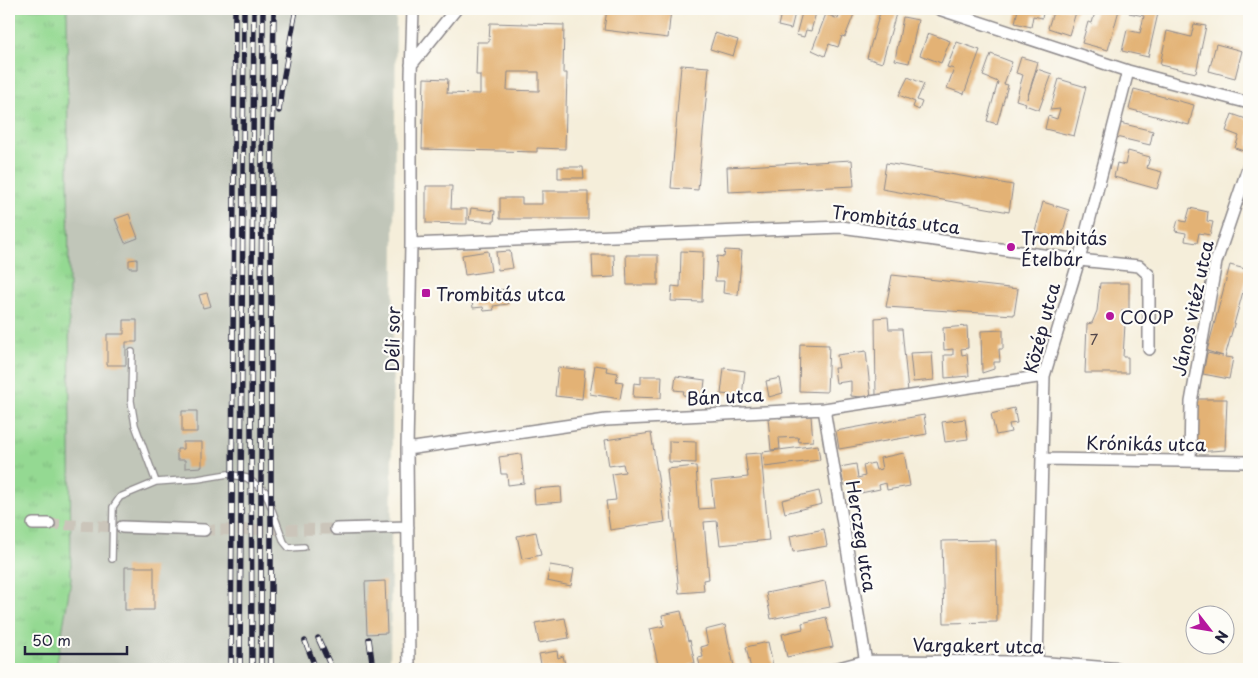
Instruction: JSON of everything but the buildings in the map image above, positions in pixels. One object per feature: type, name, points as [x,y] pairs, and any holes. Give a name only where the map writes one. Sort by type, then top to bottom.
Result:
[{"type":"street","name":"Déli sor","points":[[409,669],[408,449],[413,9]]},
{"type":"street","points":[[411,65],[456,9]]},
{"type":"street","points":[[944,10],[1128,71],[1249,103]]},
{"type":"street","name":"Közép utca","points":[[1038,662],[1044,376],[1079,260],[1128,71]]},
{"type":"street","name":"János vitéz utca","points":[[1190,461],[1191,402],[1216,262],[1249,164]]},
{"type":"street","name":"Trombitás utca","points":[[411,244],[841,227],[1079,260],[1139,266],[1149,276],[1149,349]]},
{"type":"street","name":"Bán utca","points":[[408,449],[606,420],[824,409],[1044,376]]},
{"type":"street","name":"Herczeg utca","points":[[824,409],[866,665]]},
{"type":"street","name":"Krónikás utca","points":[[1042,459],[1249,462]]},
{"type":"street","points":[[33,524],[49,524]]},
{"type":"street","points":[[336,529],[408,526]]},
{"type":"street","points":[[122,527],[204,530]]},
{"type":"street","name":"Vargakert utca","points":[[835,669],[866,665],[1038,662],[1121,669]]},
{"type":"lane","points":[[132,352],[132,401],[135,425],[156,482]]},
{"type":"lane","points":[[112,559],[113,507],[120,497],[156,482],[198,479],[228,474],[247,478],[265,491],[284,542],[290,548],[304,548]]},
{"type":"shaded area","points":[[67,9],[396,9],[390,669],[57,669],[71,580]]},
{"type":"green space","points":[[9,9],[67,9],[71,580],[56,669],[9,669]]},
{"type":"tunnel","points":[[49,524],[122,527]]},
{"type":"tunnel","points":[[204,530],[336,529]]},
{"type":"railway","points":[[231,669],[235,9]]},
{"type":"railway","points":[[240,669],[244,9]]},
{"type":"railway","points":[[252,669],[251,421],[254,9]]},
{"type":"railway","points":[[261,669],[263,9]]},
{"type":"railway","points":[[271,669],[271,220],[274,9]]},
{"type":"railway","points":[[279,111],[296,9]]},
{"type":"railway","points":[[318,638],[332,669]]},
{"type":"railway","points":[[369,639],[373,669]]},
{"type":"railway","points":[[305,641],[316,669]]},
{"type":"place","name":"Trombitás Ételbár","points":[[1011,247]]},
{"type":"place","name":"Trombitás utca","points":[[426,293]]},
{"type":"place","name":"COOP","points":[[1110,316]]}]
